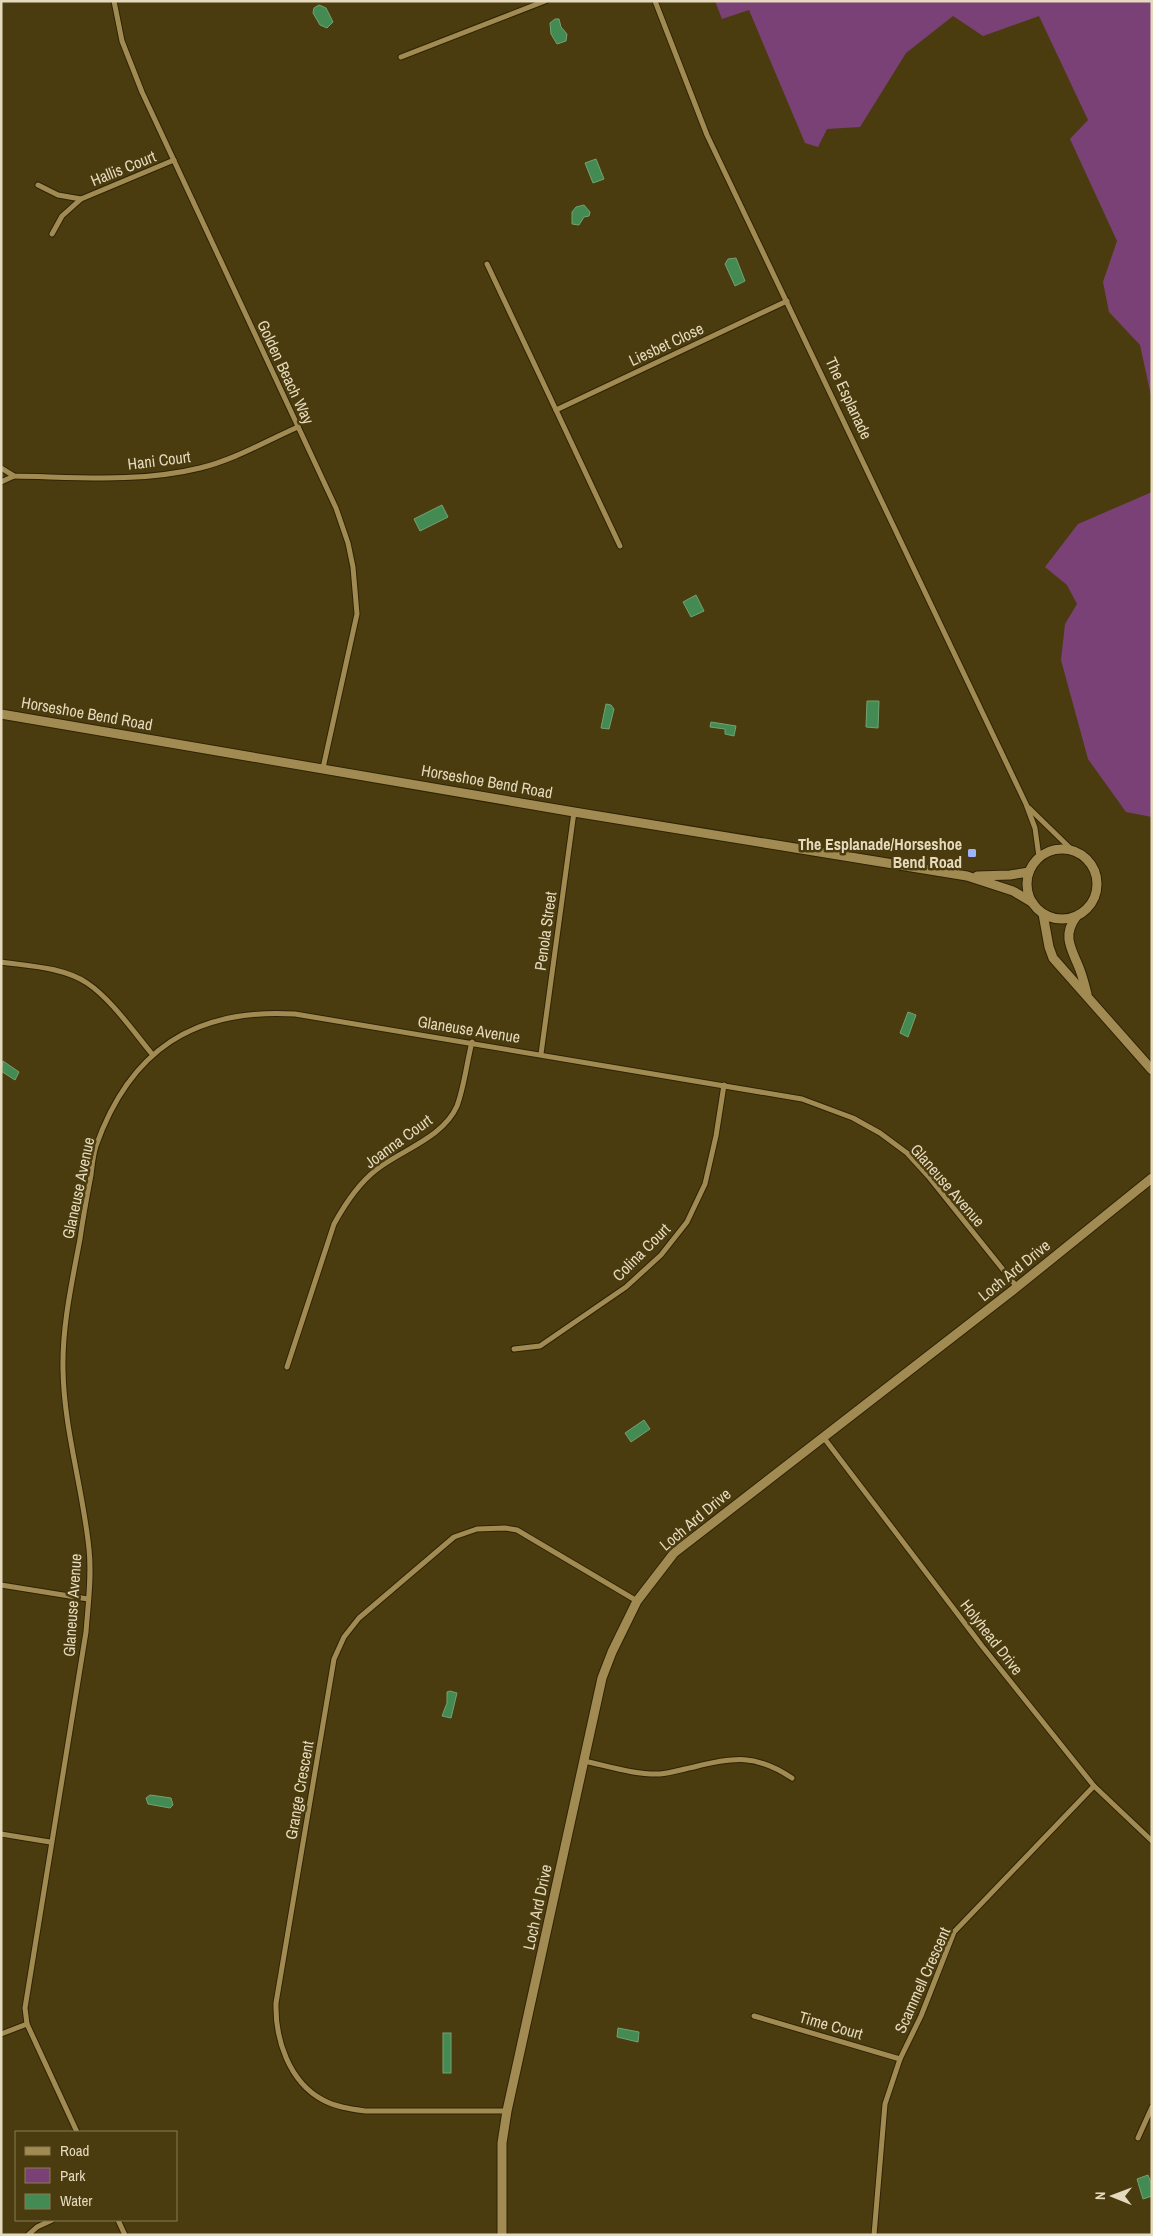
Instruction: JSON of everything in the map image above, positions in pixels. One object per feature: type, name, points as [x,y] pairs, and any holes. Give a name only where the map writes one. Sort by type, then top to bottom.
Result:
[{"type":"street","name":"Golden Beach Way","points":[[114,1],[122,41],[132,66],[342,526],[353,567],[357,614],[323,768]]},
{"type":"street","points":[[401,57],[545,1]]},
{"type":"street","name":"The Esplanade","points":[[655,1],[704,128],[1026,804],[1035,828],[1039,857]]},
{"type":"street","name":"Hallis Court","points":[[52,234],[62,216],[80,199],[174,160]]},
{"type":"street","name":"Hallis Court","points":[[38,185],[58,195],[80,199]]},
{"type":"street","points":[[486,264],[620,546]]},
{"type":"street","name":"Liesbet Close","points":[[556,410],[787,301]]},
{"type":"street","name":"Hani Court","points":[[1,482],[14,476],[130,478],[176,474],[226,459],[298,427]]},
{"type":"street","points":[[1,468],[14,476]]},
{"type":"street","name":"Horseshoe Bend Road","points":[[1,714],[574,812],[967,876],[1004,888],[1033,903]]},
{"type":"street","name":"The Esplanade","points":[[1026,804],[1071,849]]},
{"type":"street","name":"Penola Street","points":[[542,1054],[574,812]]},
{"type":"street","points":[[1088,996],[1080,968],[1068,942],[1070,925],[1092,903],[1097,879],[1094,868],[1087,858],[1071,849],[1047,851],[1039,857],[1029,872],[1029,892],[1033,903],[1043,914],[1049,947],[1054,958],[1152,1070]]},
{"type":"street","name":"Horseshoe Bend Road","points":[[967,876],[1010,875],[1029,872]]},
{"type":"street","points":[[1043,914],[1066,919],[1076,918]]},
{"type":"street","points":[[1,962],[64,973],[86,982],[100,993],[152,1054]]},
{"type":"street","name":"Glaneuse Avenue","points":[[77,2131],[27,2024],[25,2008],[50,1842],[86,1632],[88,1599],[89,1551],[63,1370],[66,1320],[95,1147],[114,1104],[126,1084],[152,1054],[205,1024],[233,1015],[264,1012],[295,1014],[472,1042],[802,1099],[829,1107],[880,1133],[907,1153],[928,1176],[1017,1286]]},
{"type":"street","name":"Joanna Court","points":[[287,1367],[334,1224],[346,1203],[376,1169],[427,1139],[442,1125],[456,1107],[472,1042]]},
{"type":"street","name":"Colina Court","points":[[514,1349],[540,1346],[626,1287],[661,1255],[687,1222],[705,1184],[716,1136],[724,1085]]},
{"type":"street","name":"Loch Ard Drive","points":[[502,2235],[502,2143],[507,2111],[602,1678],[612,1652],[637,1601],[674,1553],[699,1532],[824,1438],[1152,1178]]},
{"type":"street","name":"Holyhead Drive","points":[[824,1438],[982,1646],[1094,1786],[1152,1841]]},
{"type":"street","name":"Grange Crescent","points":[[507,2111],[365,2111],[336,2106],[323,2100],[303,2085],[295,2074],[285,2053],[277,2030],[276,2003],[334,1659],[344,1637],[359,1618],[444,1544],[464,1532],[477,1529],[505,1528],[517,1530],[637,1601]]},
{"type":"street","points":[[1,1585],[88,1599]]},
{"type":"street","points":[[584,1760],[646,1773],[661,1774],[716,1761],[756,1760],[774,1766],[792,1778]]},
{"type":"street","name":"Scammell Crescent","points":[[874,2235],[885,2104],[900,2059],[921,2016],[954,1932],[1094,1786]]},
{"type":"street","points":[[1,1834],[50,1842]]},
{"type":"street","name":"Time Court","points":[[754,2016],[900,2059]]},
{"type":"street","points":[[1,2034],[27,2024]]},
{"type":"street","points":[[1138,2138],[1152,2107]]},
{"type":"street","points":[[28,2235],[37,2227],[50,2221]]},
{"type":"street","points":[[119,2221],[126,2235]]},
{"type":"green space","points":[[715,1],[1152,1],[1152,400],[1140,345],[1109,312],[1103,282],[1117,241],[1070,139],[1088,120],[1039,16],[983,36],[953,16],[906,53],[860,127],[827,129],[818,147],[805,143],[749,10],[722,19]]},
{"type":"green space","points":[[1152,492],[1152,817],[1126,812],[1088,759],[1061,660],[1065,624],[1077,604],[1067,585],[1045,567],[1078,524]]},
{"type":"water","points":[[319,5],[326,8],[333,22],[327,28],[320,25],[313,13],[314,8]]},
{"type":"water","points":[[555,19],[559,19],[561,27],[567,34],[566,41],[557,44],[551,34],[550,23]]},
{"type":"water","points":[[596,159],[604,179],[593,183],[585,163]]},
{"type":"water","points":[[584,205],[590,212],[589,216],[584,217],[579,225],[572,224],[572,212],[576,207]]},
{"type":"water","points":[[736,258],[745,281],[735,286],[725,264],[728,259]]},
{"type":"water","points":[[442,505],[448,517],[420,531],[414,519]]},
{"type":"water","points":[[696,595],[704,611],[691,617],[683,602]]},
{"type":"water","points":[[867,701],[879,701],[878,728],[866,727]]},
{"type":"water","points":[[606,704],[611,705],[614,709],[609,729],[601,728]]},
{"type":"water","points":[[711,722],[736,726],[734,736],[725,734],[725,729],[710,727]]},
{"type":"water","points":[[908,1012],[916,1015],[908,1037],[900,1033]]},
{"type":"water","points":[[3,1061],[19,1072],[15,1080],[1,1071]]},
{"type":"water","points":[[644,1420],[650,1429],[631,1442],[625,1433]]},
{"type":"water","points":[[447,1692],[457,1693],[451,1718],[442,1716],[447,1703]]},
{"type":"water","points":[[150,1795],[171,1798],[173,1805],[170,1808],[148,1804],[146,1798]]},
{"type":"water","points":[[618,2028],[639,2032],[638,2042],[617,2037]]},
{"type":"water","points":[[443,2033],[451,2033],[451,2073],[443,2073]]},
{"type":"water","points":[[1148,2175],[1152,2185],[1152,2196],[1143,2199],[1137,2179]]},
{"type":"place","name":"The Esplanade/Horseshoe Bend Road","points":[[972,853]]}]
